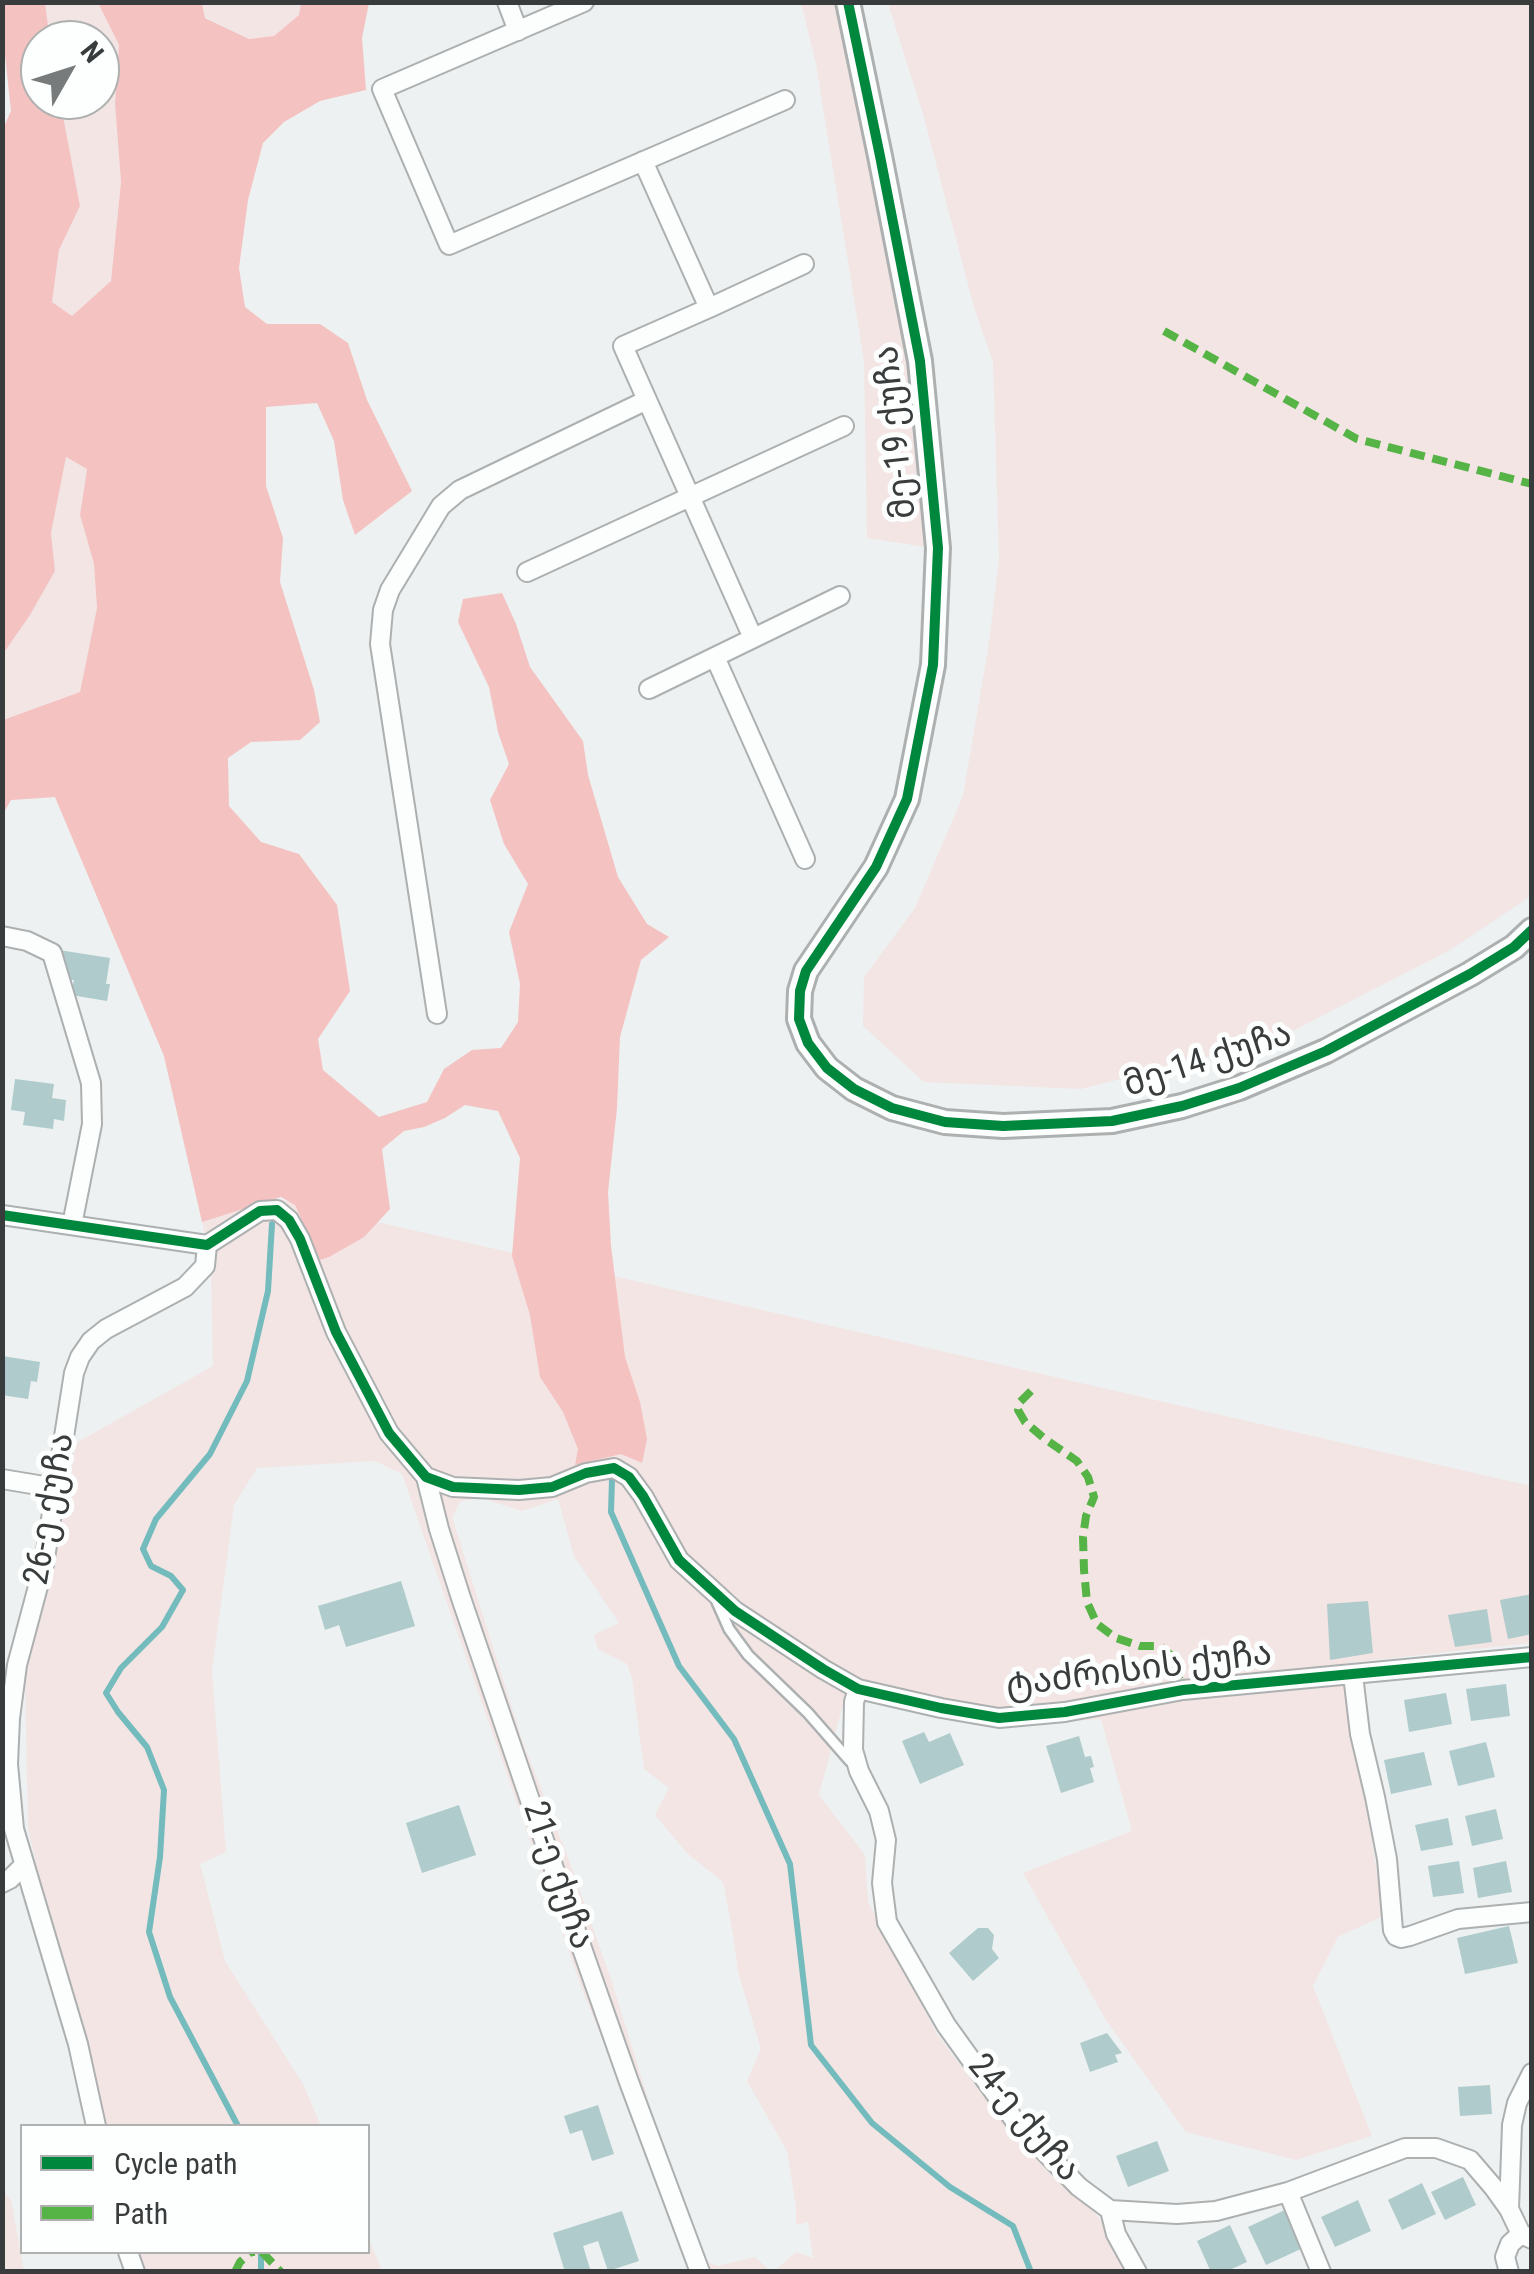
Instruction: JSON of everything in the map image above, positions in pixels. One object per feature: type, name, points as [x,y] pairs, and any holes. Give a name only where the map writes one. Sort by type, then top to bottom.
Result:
[{"type":"street","points":[[507,2],[518,30]]},
{"type":"street","points":[[584,2],[382,90],[449,245],[786,100]]},
{"type":"street","name":"მე-19 ქუჩა","points":[[848,2],[920,361],[938,548],[933,665],[906,799]]},
{"type":"street","points":[[644,161],[709,308]]},
{"type":"street","points":[[753,638],[624,346],[804,264]]},
{"type":"street","points":[[437,1014],[380,644],[383,610],[390,590],[441,506],[460,490],[647,400]]},
{"type":"street","points":[[527,572],[844,426]]},
{"type":"street","points":[[649,689],[840,596]]},
{"type":"street","points":[[715,657],[805,859]]},
{"type":"street","name":"მე-14 ქუჩა","points":[[906,799],[876,867],[806,971],[800,990],[799,1019],[808,1043],[826,1068],[854,1089],[892,1108],[945,1122],[1003,1126],[1112,1121],[1182,1106],[1239,1088],[1326,1051],[1470,974],[1514,947],[1532,930]]},
{"type":"street","points":[[2,936],[27,941],[52,953],[91,1083],[92,1124],[72,1225]]},
{"type":"street","points":[[2,1215],[208,1245],[260,1211],[277,1210],[289,1220],[300,1239],[336,1332],[381,1419],[426,1477]]},
{"type":"street","name":"26-ე ქუჩა","points":[[96,2124],[78,2044],[14,1829],[8,1764],[10,1669],[44,1564],[74,1373],[80,1357],[106,1328],[185,1288],[205,1266],[208,1245]]},
{"type":"street","name":"ტაძრისის ქუჩა","points":[[426,1477],[452,1487],[518,1490],[552,1487],[586,1473],[614,1468],[636,1487],[679,1560],[736,1610],[823,1670],[858,1688],[998,1718],[1064,1712],[1183,1690],[1532,1657]]},
{"type":"street","name":"21-ე ქუჩა","points":[[426,1477],[461,1598],[629,2082],[700,2272]]},
{"type":"street","points":[[2,1480],[56,1488]]},
{"type":"street","points":[[1352,1674],[1360,1734],[1387,1859],[1392,1930],[1396,1936],[1410,1936],[1458,1919],[1532,1912]]},
{"type":"street","name":"24-ე ქუჩა","points":[[858,1688],[853,1750],[879,1812],[886,1840],[882,1884],[887,1922],[946,2025],[1015,2121],[1079,2186],[1110,2210],[1177,2214],[1216,2211],[1288,2192],[1405,2148],[1436,2148],[1470,2160],[1526,2237]]},
{"type":"street","points":[[2,1882],[24,1865]]},
{"type":"street","points":[[1509,2209],[1512,2125],[1517,2103],[1532,2073]]},
{"type":"street","points":[[1288,2192],[1320,2272]]},
{"type":"street","points":[[1110,2210],[1116,2234],[1137,2272]]},
{"type":"street","points":[[1509,2272],[1505,2257],[1510,2244],[1526,2237]]},
{"type":"lane","points":[[712,1590],[729,1629],[748,1655],[808,1713],[859,1771]]},
{"type":"shaded area","points":[[3,3],[45,3],[47,20],[20,20],[20,120],[64,120],[80,206],[59,250],[52,302],[72,316],[111,281],[121,182],[116,120],[120,120],[120,20],[106,20],[98,3],[202,3],[205,18],[249,39],[274,36],[299,15],[301,3],[369,3],[362,38],[366,90],[320,101],[284,122],[263,143],[248,200],[239,268],[245,307],[267,324],[320,324],[348,343],[367,400],[412,491],[355,535],[343,500],[334,441],[317,403],[266,407],[266,486],[283,538],[280,582],[314,690],[320,722],[300,740],[251,742],[228,758],[229,806],[261,842],[299,854],[337,905],[350,991],[318,1039],[323,1070],[379,1117],[427,1102],[444,1069],[472,1050],[501,1048],[518,1022],[520,984],[509,932],[528,884],[504,844],[490,800],[509,764],[489,687],[458,622],[463,599],[502,593],[530,667],[583,741],[588,775],[618,877],[647,924],[669,937],[641,960],[620,1037],[608,1192],[625,1357],[647,1439],[642,1463],[621,1454],[575,1465],[578,1449],[563,1412],[540,1377],[530,1315],[512,1256],[520,1158],[498,1111],[465,1105],[424,1127],[404,1131],[382,1149],[390,1209],[364,1237],[329,1257],[320,1260],[295,1205],[281,1197],[202,1222],[164,1056],[55,797],[11,800],[3,814],[3,720],[80,692],[97,608],[94,564],[80,515],[87,469],[66,457],[51,533],[55,571],[3,654],[2,131],[11,111]]},
{"type":"shaded area","points":[[45,3],[98,3],[106,20],[47,20]]},
{"type":"shaded area","points":[[202,3],[301,3],[299,15],[274,37],[249,39],[205,17]]},
{"type":"shaded area","points":[[801,3],[838,3],[911,371],[926,547],[867,538],[864,361],[816,64]]},
{"type":"shaded area","points":[[888,3],[1531,3],[1531,896],[1450,950],[1275,1040],[1081,1089],[924,1082],[863,1026],[864,977],[915,908],[963,796],[999,559],[993,362]]},
{"type":"shaded area","points":[[64,120],[116,120],[121,182],[111,281],[72,316],[52,302],[59,250],[80,206]]},
{"type":"shaded area","points":[[65,457],[87,469],[80,515],[94,564],[97,608],[80,692],[3,720],[3,654],[55,571],[51,533]]},
{"type":"shaded area","points":[[59,784],[268,1197],[1531,1486],[1531,1643],[1346,1663],[1383,1916],[1338,1937],[1313,1986],[1372,2136],[1296,2160],[1186,2132],[1106,2020],[1023,1873],[1132,1831],[1101,1719],[997,1726],[847,1689],[819,1795],[865,1855],[868,1902],[937,2034],[1009,2129],[1087,2203],[1136,2271],[774,2271],[796,2252],[813,2258],[808,2222],[796,2225],[787,2151],[747,2081],[761,2049],[738,1972],[723,1882],[687,1853],[655,1815],[669,1788],[644,1769],[632,1678],[627,1664],[598,1649],[594,1635],[619,1623],[574,1556],[558,1499],[522,1511],[481,1498],[461,1501],[452,1517],[522,1740],[612,1982],[666,2158],[704,2260],[717,2266],[755,2257],[770,2271],[695,2271],[582,1989],[402,1474],[375,1461],[257,1468],[234,1505],[212,1671],[226,1852],[200,1864],[225,1961],[303,2084],[320,2124],[98,2124],[28,1828],[25,1682],[76,1443],[213,1366],[211,1278],[200,1205],[164,1056],[55,797],[11,800],[3,814],[3,792]]},
{"type":"shaded area","points":[[2,2190],[11,2200],[24,2271],[3,2271]]},
{"type":"shaded area","points":[[370,2242],[382,2271],[144,2271],[139,2254],[370,2254]]},
{"type":"building","points":[[59,950],[110,958],[107,1001],[71,995],[74,980],[63,979],[65,963],[57,962]]},
{"type":"building","points":[[15,1079],[54,1084],[52,1098],[66,1100],[64,1121],[54,1119],[53,1129],[23,1125],[25,1112],[11,1110]]},
{"type":"building","points":[[2,1356],[40,1362],[37,1382],[31,1381],[28,1399],[2,1395]]},
{"type":"building","points":[[401,1581],[415,1626],[346,1647],[339,1625],[325,1630],[318,1606]]},
{"type":"building","points":[[1532,1594],[1532,1634],[1508,1639],[1500,1600]]},
{"type":"building","points":[[1368,1601],[1373,1653],[1330,1660],[1327,1604]]},
{"type":"building","points":[[1487,1609],[1492,1642],[1455,1647],[1448,1615]]},
{"type":"building","points":[[1506,1684],[1510,1716],[1471,1721],[1466,1689]]},
{"type":"building","points":[[1446,1693],[1452,1724],[1409,1732],[1404,1700]]},
{"type":"building","points":[[924,1732],[929,1742],[950,1733],[964,1765],[920,1784],[902,1741]]},
{"type":"building","points":[[1079,1736],[1085,1757],[1091,1756],[1094,1782],[1061,1793],[1046,1746]]},
{"type":"building","points":[[1486,1742],[1495,1777],[1458,1786],[1449,1751]]},
{"type":"building","points":[[1424,1752],[1432,1785],[1391,1794],[1384,1760]]},
{"type":"building","points":[[459,1805],[476,1855],[422,1873],[406,1823]]},
{"type":"building","points":[[1496,1809],[1503,1839],[1472,1846],[1465,1816]]},
{"type":"building","points":[[1448,1818],[1453,1845],[1421,1851],[1415,1825]]},
{"type":"building","points":[[1459,1861],[1464,1893],[1433,1897],[1428,1866]]},
{"type":"building","points":[[1506,1861],[1512,1892],[1478,1898],[1473,1868]]},
{"type":"building","points":[[1509,1926],[1518,1963],[1465,1974],[1457,1938]]},
{"type":"building","points":[[978,1928],[988,1928],[994,1935],[992,1949],[999,1958],[973,1981],[949,1953]]},
{"type":"building","points":[[1107,2033],[1122,2053],[1115,2055],[1118,2062],[1090,2072],[1080,2043]]},
{"type":"building","points":[[1490,2085],[1492,2114],[1460,2116],[1458,2087]]},
{"type":"building","points":[[598,2105],[614,2154],[592,2161],[582,2130],[570,2134],[564,2116]]},
{"type":"building","points":[[1157,2141],[1169,2171],[1128,2187],[1116,2156]]},
{"type":"building","points":[[1463,2177],[1476,2205],[1445,2220],[1431,2192]]},
{"type":"building","points":[[1422,2183],[1436,2214],[1402,2230],[1388,2200]]},
{"type":"building","points":[[1358,2200],[1371,2231],[1335,2247],[1321,2217]]},
{"type":"building","points":[[1285,2210],[1303,2248],[1266,2265],[1248,2227]]},
{"type":"building","points":[[622,2211],[639,2261],[608,2271],[598,2241],[583,2246],[591,2272],[565,2272],[553,2233]]},
{"type":"building","points":[[1230,2225],[1247,2262],[1225,2272],[1211,2272],[1197,2241]]},
{"type":"waterway","points":[[237,2124],[170,1997],[149,1932],[160,1857],[164,1790],[147,1747],[106,1693],[121,1668],[162,1627],[183,1590],[171,1576],[151,1566],[143,1549],[156,1519],[210,1454],[247,1381],[268,1291],[272,1224]]},
{"type":"waterway","points":[[612,1480],[611,1512],[679,1666],[734,1739],[790,1864],[811,2045],[872,2123],[950,2187],[1013,2226],[1031,2272]]},
{"type":"waterway","points":[[261,2254],[261,2272]]},
{"type":"marked path","points":[[1164,331],[1357,439],[1532,484]]},
{"type":"marked path","points":[[1031,1391],[1018,1410],[1025,1422],[1077,1461],[1088,1477],[1094,1497],[1083,1537],[1087,1602],[1097,1624],[1116,1638],[1140,1646],[1160,1646],[1172,1656],[1183,1690]]},
{"type":"marked path","points":[[235,2272],[249,2254]]},
{"type":"marked path","points":[[264,2254],[281,2272]]},
{"type":"cycle path","points":[[848,2],[920,361],[938,548],[933,665],[907,799],[876,867],[806,971],[800,991],[799,1019],[808,1043],[827,1068],[854,1089],[892,1108],[945,1122],[1003,1126],[1112,1121],[1182,1106],[1239,1088],[1326,1051],[1470,974],[1514,947],[1532,930]]},
{"type":"cycle path","points":[[2,1215],[207,1245],[260,1211],[277,1210],[289,1220],[300,1239],[336,1332],[389,1433],[426,1477],[453,1487],[519,1490],[552,1487],[586,1473],[614,1468],[629,1477],[643,1496],[679,1560],[735,1611],[858,1689],[999,1718],[1065,1712],[1183,1690],[1532,1657]]}]
